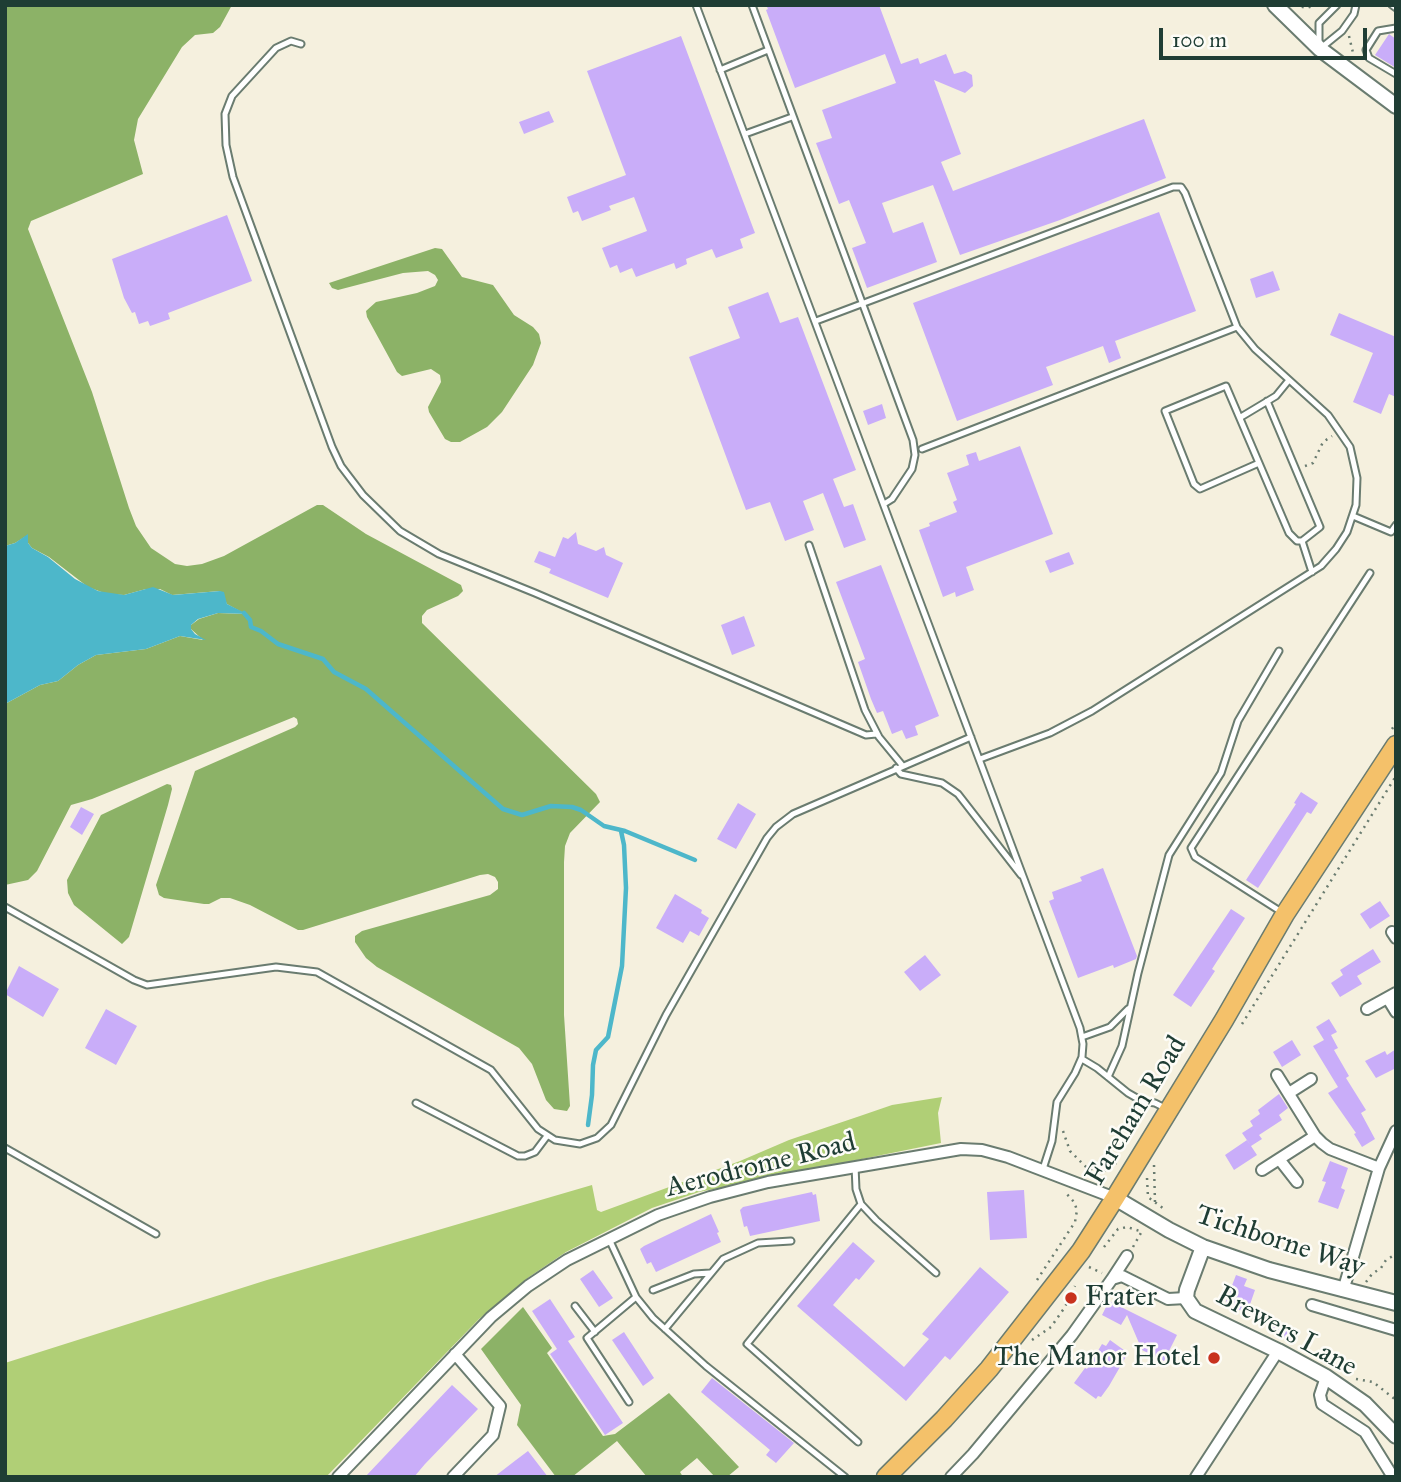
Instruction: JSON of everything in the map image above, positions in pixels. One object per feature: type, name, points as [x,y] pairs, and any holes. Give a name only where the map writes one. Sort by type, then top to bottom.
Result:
[{"type":"main road","name":"Fareham Road","points":[[886,1477],[989,1369],[1081,1251],[1224,1020],[1285,914],[1396,745]]},
{"type":"street","points":[[1275,5],[1320,49],[1396,106]]},
{"type":"street","points":[[1367,1009],[1392,996],[1396,1012]]},
{"type":"street","points":[[1277,1075],[1315,1136],[1330,1149],[1379,1167]]},
{"type":"street","points":[[1289,1093],[1311,1079]]},
{"type":"street","points":[[1343,1291],[1379,1167],[1396,1130]]},
{"type":"street","points":[[1262,1170],[1315,1136]]},
{"type":"street","name":"Aerodrome Road","points":[[338,1477],[491,1317],[528,1286],[608,1238],[658,1215],[710,1197],[768,1182],[967,1149],[998,1153],[1115,1198]]},
{"type":"street","points":[[1279,1159],[1297,1182]]},
{"type":"street","name":"Tichborne Way","points":[[1115,1198],[1203,1247],[1269,1270],[1396,1303]]},
{"type":"street","name":"Brewers Lane","points":[[1203,1247],[1191,1276],[1186,1298],[1195,1311],[1329,1379],[1365,1404],[1396,1436]]},
{"type":"street","points":[[951,1477],[1072,1335],[1127,1256]]},
{"type":"street","name":"Brewers Lane","points":[[1112,1279],[1122,1276],[1168,1298],[1186,1298]]},
{"type":"street","points":[[1312,1305],[1396,1330]]},
{"type":"street","points":[[1196,1477],[1278,1351]]},
{"type":"street","points":[[453,1477],[493,1435],[500,1406],[456,1354]]},
{"type":"street","points":[[1329,1379],[1320,1395],[1322,1404],[1365,1432],[1393,1477]]},
{"type":"lane","points":[[696,5],[1082,1037],[1082,1059],[1058,1100],[1051,1145],[1043,1169]]},
{"type":"lane","points":[[752,5],[915,446],[912,469],[894,496],[884,504]]},
{"type":"lane","points":[[1320,49],[1319,23],[1337,5]]},
{"type":"lane","points":[[1320,49],[1342,31],[1354,14],[1356,5]]},
{"type":"lane","points":[[1396,28],[1378,30],[1366,50],[1369,58],[1396,74]]},
{"type":"lane","points":[[301,44],[291,41],[276,48],[232,96],[225,114],[226,145],[237,189],[332,447],[345,472],[363,495],[407,536],[439,555],[535,593],[866,735],[876,734]]},
{"type":"lane","points":[[720,70],[768,50]]},
{"type":"lane","points":[[745,134],[792,117]]},
{"type":"lane","points":[[816,321],[1177,186],[1185,193],[1237,327],[1250,345],[1328,415],[1350,447],[1357,478],[1353,516],[1336,549],[1312,572],[1081,717],[1050,733],[980,759]]},
{"type":"lane","points":[[922,449],[1237,327]]},
{"type":"lane","points":[[1241,416],[1276,396],[1289,380]]},
{"type":"lane","points":[[1259,463],[1199,489],[1194,484],[1165,411],[1226,386],[1241,416],[1289,533],[1297,541],[1302,541],[1320,527],[1267,401]]},
{"type":"lane","points":[[1353,516],[1391,532],[1396,526]]},
{"type":"lane","points":[[1302,541],[1312,572]]},
{"type":"lane","points":[[809,545],[850,672],[876,734],[901,774],[942,783],[958,794],[1027,884]]},
{"type":"lane","points":[[1285,914],[1195,858],[1191,848],[1370,573]]},
{"type":"lane","points":[[1108,1077],[1120,1053],[1169,855],[1222,774],[1238,720],[1279,651]]},
{"type":"lane","points":[[5,907],[134,981],[147,985],[276,967],[317,972],[491,1070],[528,1119],[547,1136],[564,1143],[584,1143],[602,1135],[611,1125],[666,1015],[767,838],[776,827],[793,814],[971,737]]},
{"type":"lane","points":[[1082,1037],[1110,1027],[1120,1019],[1131,1003]]},
{"type":"lane","points":[[1082,1059],[1142,1101],[1168,1109]]},
{"type":"lane","points":[[416,1103],[518,1156],[529,1156],[535,1152],[547,1136]]},
{"type":"lane","points":[[5,1148],[156,1234]]},
{"type":"lane","points":[[855,1166],[856,1189],[861,1205],[936,1273]]},
{"type":"lane","points":[[858,1442],[747,1344],[861,1205]]},
{"type":"lane","points":[[608,1238],[636,1297],[665,1329],[706,1366],[845,1477]]},
{"type":"lane","points":[[665,1329],[710,1273],[732,1254],[758,1243],[791,1241]]},
{"type":"lane","points":[[653,1290],[694,1274],[710,1273]]},
{"type":"lane","points":[[629,1402],[587,1338],[636,1297]]},
{"type":"lane","points":[[575,1306],[595,1332]]},
{"type":"path","points":[[1295,5],[1307,8],[1315,5]]},
{"type":"path","points":[[1296,470],[1314,463],[1323,442],[1340,430]]},
{"type":"path","points":[[1241,1025],[1396,776]]},
{"type":"path","points":[[1054,1121],[1063,1130],[1070,1151],[1088,1169]]},
{"type":"path","points":[[1154,1165],[1156,1203],[1148,1197],[1146,1189],[1147,1175],[1154,1165]]},
{"type":"path","points":[[1037,1282],[1075,1222],[1077,1210],[1074,1202]]},
{"type":"path","points":[[1127,1256],[1142,1231]]},
{"type":"path","points":[[1359,1295],[1372,1274],[1396,1254]]},
{"type":"path","points":[[1329,1379],[1373,1382],[1396,1400]]},
{"type":"green space","points":[[5,5],[232,5],[220,27],[213,33],[195,35],[182,47],[138,119],[134,140],[143,174],[31,221],[28,229],[92,392],[129,508],[136,526],[151,548],[175,564],[202,564],[224,556],[317,505],[323,505],[366,534],[461,585],[463,591],[458,596],[427,610],[422,616],[422,623],[596,794],[600,802],[570,833],[565,846],[564,1015],[570,1106],[567,1111],[554,1109],[546,1100],[532,1064],[519,1048],[377,967],[366,958],[355,942],[355,936],[362,931],[490,895],[498,889],[495,877],[480,875],[303,930],[230,898],[204,904],[159,895],[156,885],[195,771],[295,727],[298,724],[294,717],[92,799],[71,805],[37,871],[28,880],[5,885],[5,704],[40,685],[58,681],[96,655],[146,649],[180,636],[203,640],[191,629],[191,625],[199,619],[218,613],[245,614],[227,604],[220,591],[172,595],[160,589],[146,589],[124,595],[107,594],[88,587],[49,557],[32,548],[28,543],[28,535],[5,546]]},
{"type":"green space","points":[[435,248],[442,249],[462,277],[493,285],[514,315],[539,334],[541,343],[533,365],[502,412],[487,427],[460,442],[445,439],[429,412],[428,407],[441,382],[440,375],[431,369],[402,376],[397,372],[366,311],[376,302],[435,286],[438,280],[435,275],[428,271],[403,273],[338,290],[332,288],[329,283]]},
{"type":"green space","points":[[167,784],[171,785],[172,789],[168,805],[129,937],[122,944],[74,905],[68,893],[67,880],[101,815]]},
{"type":"green space","points":[[942,1097],[938,1113],[941,1143],[699,1192],[652,1208],[566,1252],[529,1277],[479,1319],[326,1477],[5,1477],[5,1363],[267,1280],[592,1185],[597,1210],[601,1212],[789,1140],[892,1105]]},
{"type":"green space","points":[[523,1307],[552,1348],[547,1353],[603,1436],[615,1434],[669,1393],[739,1467],[727,1477],[715,1477],[697,1458],[680,1472],[683,1477],[647,1477],[617,1441],[572,1477],[556,1477],[517,1425],[521,1405],[481,1349]]},
{"type":"water","points":[[28,534],[28,543],[32,548],[75,579],[98,591],[124,595],[153,587],[173,595],[220,591],[224,592],[227,604],[247,614],[218,613],[198,619],[191,625],[191,629],[206,640],[180,636],[146,649],[96,655],[58,681],[40,685],[5,704],[5,546]]},
{"type":"building","points":[[766,5],[879,5],[901,64],[918,58],[920,64],[946,54],[954,74],[965,71],[972,75],[973,86],[965,93],[934,80],[961,154],[941,162],[953,191],[1144,119],[1166,178],[1060,220],[960,255],[933,185],[882,203],[893,233],[923,222],[937,262],[867,288],[852,248],[866,243],[849,200],[839,204],[816,143],[832,138],[822,110],[896,83],[885,54],[795,88]]},
{"type":"building","points":[[1389,34],[1396,39],[1396,68],[1375,55]]},
{"type":"building","points":[[681,36],[755,233],[740,239],[743,248],[716,258],[712,249],[686,259],[687,264],[676,269],[674,263],[636,277],[632,268],[620,273],[617,265],[610,268],[602,248],[647,231],[634,197],[609,206],[611,210],[582,221],[578,211],[573,213],[567,197],[626,175],[587,71]]},
{"type":"building","points":[[549,111],[554,122],[524,134],[519,122]]},
{"type":"building","points":[[1159,212],[1196,311],[1115,341],[1121,358],[1109,363],[1103,346],[1046,367],[1053,385],[957,421],[913,303]]},
{"type":"building","points":[[227,215],[252,281],[168,313],[170,319],[150,326],[148,321],[139,324],[135,312],[132,313],[124,298],[112,259]]},
{"type":"building","points":[[1273,271],[1280,290],[1256,298],[1250,279]]},
{"type":"building","points":[[768,292],[780,323],[798,317],[856,470],[833,479],[844,507],[853,504],[866,540],[844,548],[823,493],[803,501],[814,530],[785,541],[770,502],[746,510],[689,357],[740,338],[728,307]]},
{"type":"building","points":[[1339,313],[1396,337],[1396,397],[1389,394],[1381,414],[1353,402],[1373,353],[1330,335]]},
{"type":"building","points":[[882,404],[886,418],[868,425],[863,411]]},
{"type":"building","points":[[1020,446],[1053,534],[966,567],[974,590],[956,597],[955,592],[943,597],[919,530],[957,512],[953,502],[957,500],[947,473],[969,465],[966,455],[976,452],[979,461]]},
{"type":"building","points":[[576,532],[578,544],[596,551],[604,547],[606,555],[623,563],[608,598],[549,573],[551,569],[534,562],[539,551],[555,557],[563,537],[568,539]]},
{"type":"building","points":[[1069,552],[1074,564],[1050,573],[1045,561]]},
{"type":"building","points":[[881,565],[939,716],[915,726],[918,735],[906,739],[902,730],[892,734],[883,711],[877,713],[858,662],[865,659],[836,582]]},
{"type":"building","points":[[744,616],[755,646],[732,655],[721,625]]},
{"type":"building","points":[[1301,792],[1318,803],[1311,814],[1307,812],[1258,888],[1246,880],[1296,804],[1294,803]]},
{"type":"building","points":[[738,803],[756,814],[736,849],[717,839]]},
{"type":"building","points":[[81,807],[94,814],[82,835],[70,827]]},
{"type":"building","points":[[1103,868],[1137,956],[1136,959],[1114,968],[1113,965],[1078,978],[1049,901],[1054,899],[1052,892],[1082,881],[1080,877]]},
{"type":"building","points":[[675,894],[702,910],[701,913],[709,918],[699,936],[690,931],[683,943],[656,928]]},
{"type":"building","points":[[1380,901],[1390,916],[1370,929],[1360,914]]},
{"type":"building","points":[[1231,909],[1245,918],[1191,1007],[1173,995]]},
{"type":"building","points":[[1373,949],[1381,962],[1357,976],[1362,984],[1340,997],[1331,983],[1343,975],[1340,970]]},
{"type":"building","points":[[925,955],[941,975],[920,991],[904,972]]},
{"type":"building","points":[[19,966],[59,989],[43,1017],[5,994]]},
{"type":"building","points":[[106,1009],[137,1026],[116,1065],[85,1048]]},
{"type":"building","points":[[1329,1019],[1337,1032],[1331,1035],[1338,1048],[1334,1050],[1349,1076],[1346,1078],[1366,1110],[1361,1113],[1375,1139],[1362,1147],[1354,1134],[1356,1133],[1328,1093],[1338,1087],[1313,1046],[1324,1040],[1316,1027]]},
{"type":"building","points":[[1292,1040],[1301,1055],[1282,1067],[1273,1052]]},
{"type":"building","points":[[1396,1049],[1396,1068],[1376,1078],[1365,1061],[1385,1051],[1387,1055]]},
{"type":"building","points":[[1279,1094],[1288,1108],[1279,1115],[1282,1120],[1259,1135],[1262,1139],[1251,1146],[1242,1133],[1253,1126],[1250,1121],[1260,1114],[1258,1110]]},
{"type":"building","points":[[1247,1140],[1257,1155],[1234,1170],[1225,1155]]},
{"type":"building","points":[[1330,1161],[1348,1168],[1341,1188],[1345,1190],[1338,1209],[1318,1202]]},
{"type":"building","points":[[1024,1190],[1027,1238],[990,1240],[987,1192]]},
{"type":"building","points":[[812,1192],[813,1195],[816,1194],[820,1221],[750,1236],[747,1226],[744,1227],[740,1210],[743,1207]]},
{"type":"building","points":[[711,1214],[721,1242],[656,1272],[651,1262],[647,1264],[640,1249]]},
{"type":"building","points":[[853,1242],[875,1261],[833,1305],[904,1367],[929,1339],[922,1334],[980,1267],[1009,1292],[950,1360],[945,1356],[906,1401],[797,1306]]},
{"type":"building","points":[[593,1270],[613,1298],[599,1307],[580,1279]]},
{"type":"building","points":[[1236,1275],[1247,1279],[1244,1286],[1255,1290],[1247,1313],[1225,1304]]},
{"type":"building","points":[[550,1299],[575,1337],[568,1341],[623,1423],[605,1435],[550,1354],[557,1349],[532,1311]]},
{"type":"building","points":[[1109,1301],[1177,1335],[1164,1361],[1142,1350],[1127,1315],[1121,1325],[1102,1315]]},
{"type":"building","points":[[1274,1321],[1299,1333],[1294,1343],[1268,1331]]},
{"type":"building","points":[[624,1332],[654,1378],[643,1386],[612,1340]]},
{"type":"building","points":[[1110,1340],[1128,1353],[1109,1386],[1101,1397],[1096,1399],[1074,1383],[1085,1368],[1087,1369],[1102,1344],[1106,1346]]},
{"type":"building","points":[[712,1378],[794,1443],[776,1463],[766,1455],[770,1450],[701,1392]]},
{"type":"building","points":[[452,1385],[478,1409],[414,1477],[365,1477]]},
{"type":"building","points":[[528,1451],[548,1477],[494,1477],[516,1460]]},
{"type":"waterway","points":[[244,613],[250,620],[251,627],[278,644],[323,659],[334,672],[366,689],[503,809],[522,815],[551,806],[572,807],[604,826],[625,831],[695,860]]},
{"type":"waterway","points":[[588,1125],[596,1050],[608,1037],[622,966],[626,888],[621,831]]},
{"type":"place","name":"Frater","points":[[1071,1298]]},
{"type":"place","name":"The Manor Hotel","points":[[1214,1358]]}]
